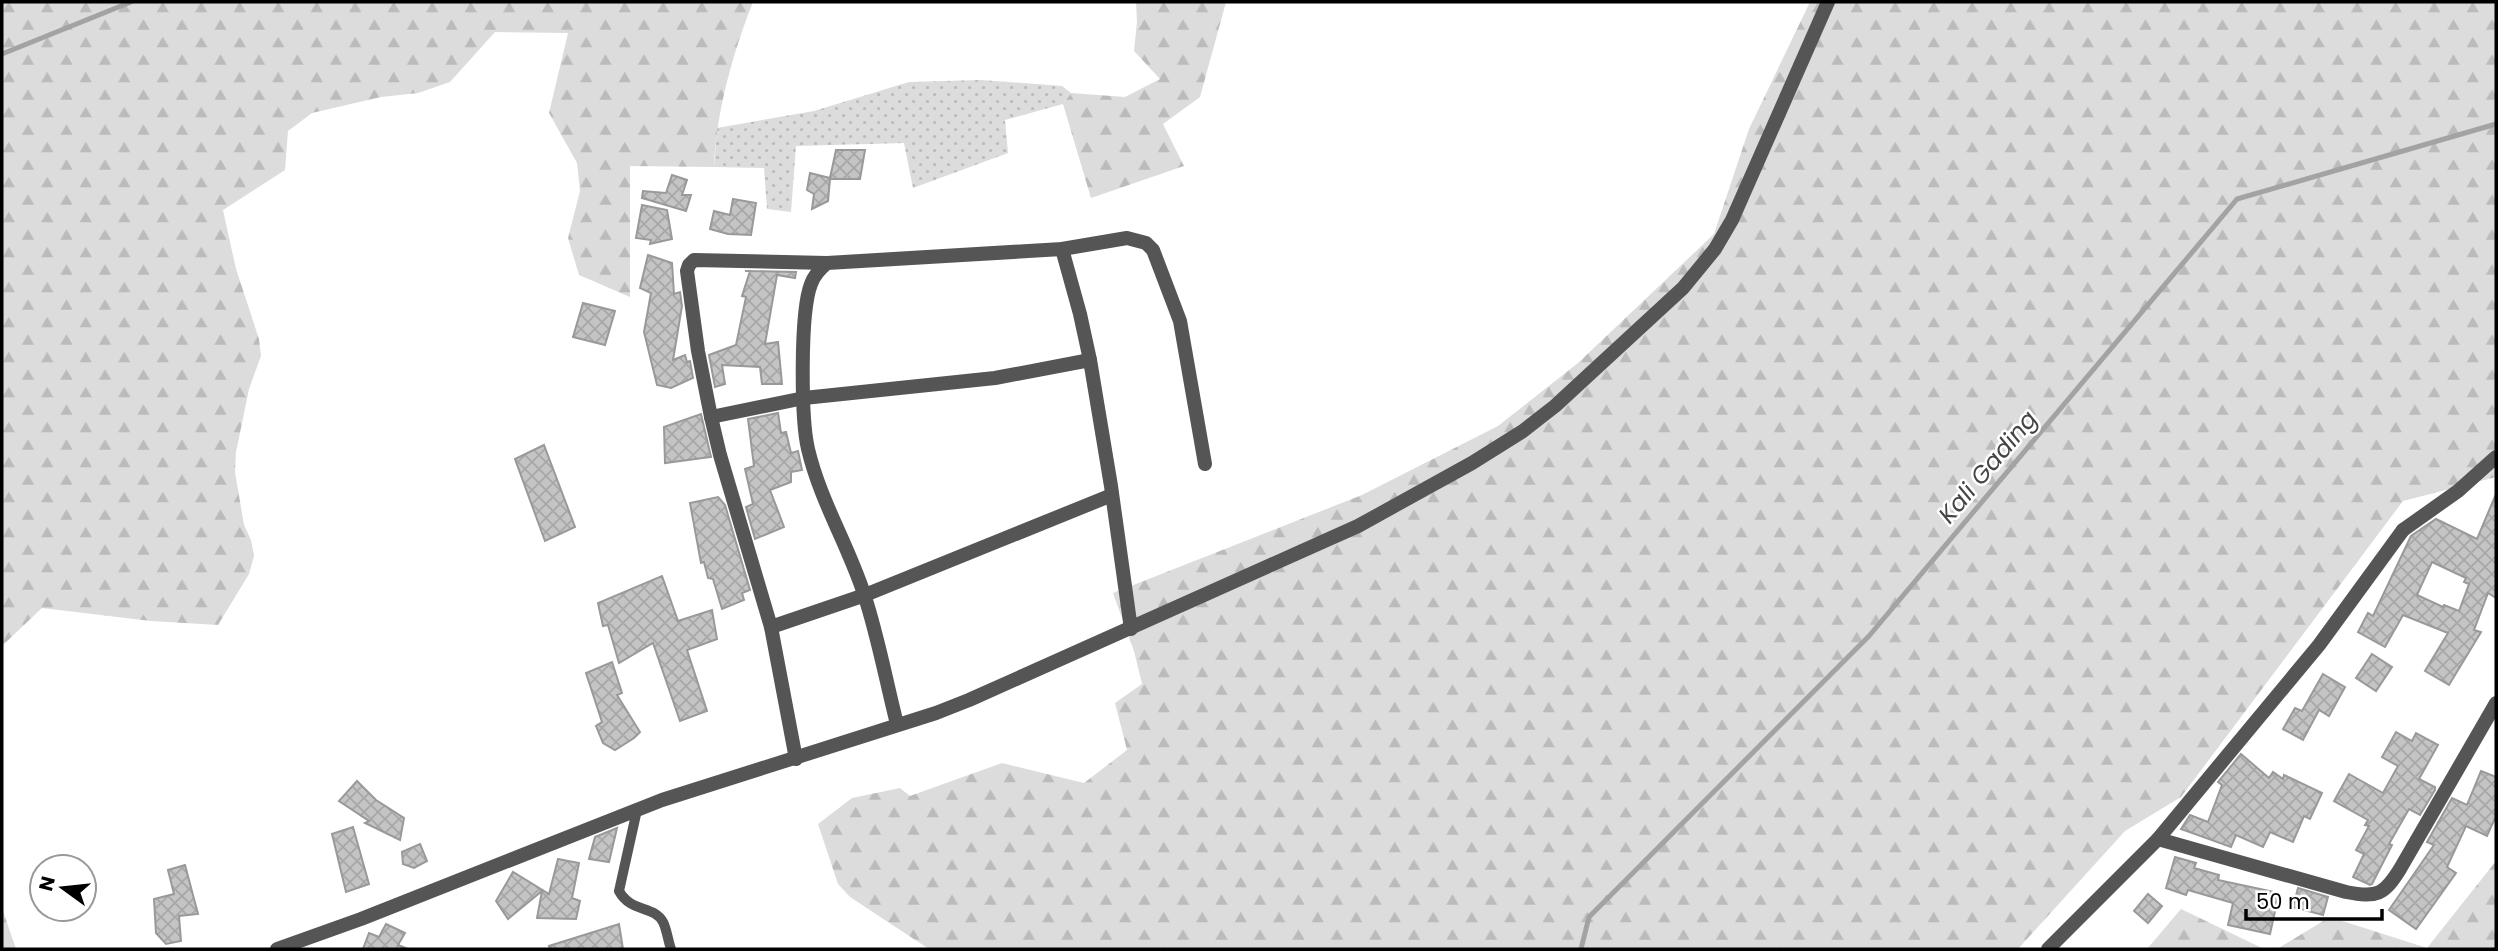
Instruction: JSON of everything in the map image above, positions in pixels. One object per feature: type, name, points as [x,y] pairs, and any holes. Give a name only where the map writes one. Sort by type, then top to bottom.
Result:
[{"type":"street","points":[[277,949],[705,785],[958,705],[1318,545],[1462,469],[1522,431],[1591,374],[1682,288],[1715,249],[1732,220],[1828,2]]},
{"type":"street","points":[[796,758],[771,627],[711,417],[698,351],[687,271],[694,260],[827,263],[1062,249],[1127,238],[1138,239],[1153,250],[1180,321],[1205,464]]},
{"type":"street","points":[[1062,249],[1090,360],[1131,629]]},
{"type":"street","points":[[827,263],[817,272],[807,300],[804,398],[808,447],[816,476],[864,595],[897,724]]},
{"type":"street","points":[[711,417],[804,398],[995,378],[1090,360]]},
{"type":"street","points":[[2049,949],[2158,839],[2319,645],[2403,530],[2458,491],[2496,457]]},
{"type":"street","points":[[771,627],[864,595],[1112,495]]},
{"type":"street","points":[[2158,839],[2346,892],[2381,893],[2400,869],[2496,703]]},
{"type":"lane","points":[[637,810],[620,891],[624,901],[656,914],[663,922],[671,949]]},
{"type":"green space","points":[[2,2],[753,2],[727,83],[718,125],[714,167],[630,166],[630,297],[579,275],[568,238],[580,191],[577,163],[549,113],[568,33],[495,32],[450,82],[418,93],[381,97],[312,113],[288,131],[285,170],[223,210],[236,269],[259,339],[261,356],[249,389],[236,452],[235,472],[244,525],[254,556],[249,574],[218,625],[151,621],[42,608],[2,646]]},
{"type":"green space","points":[[1136,2],[1226,2],[1200,97],[1163,124],[1184,166],[1091,198],[1063,104],[1071,93],[1125,97],[1160,79],[1134,51]]},
{"type":"green space","points":[[1810,2],[2496,2],[2496,477],[2403,501],[2181,797],[2125,831],[2018,949],[929,949],[850,897],[838,884],[818,824],[852,798],[900,788],[910,796],[1002,763],[1084,783],[1127,750],[1115,703],[1142,684],[1134,651],[1113,593],[1362,495],[1498,426],[1578,363],[1714,234],[1749,129]]},
{"type":"green space","points":[[981,80],[1062,86],[1071,93],[1063,104],[1005,120],[1008,153],[913,188],[904,143],[796,146],[791,212],[767,209],[764,168],[714,167],[717,128],[814,111],[909,82]]},
{"type":"green space","points":[[2496,861],[2496,949],[2277,949],[2330,917],[2427,948]]},
{"type":"green space","points":[[2,908],[16,949],[2,949]]},
{"type":"green space","points":[[2181,909],[2264,949],[2147,949]]},
{"type":"building","points":[[836,150],[865,150],[860,179],[830,179],[828,201],[812,209],[814,194],[807,190],[810,173],[830,178]]},
{"type":"building","points":[[672,175],[687,180],[682,195],[691,195],[686,211],[642,198],[643,191],[666,193]]},
{"type":"building","points":[[733,199],[756,203],[751,235],[728,234],[710,229],[714,211],[730,215]]},
{"type":"building","points":[[642,205],[667,210],[672,239],[650,244],[651,240],[636,238]]},
{"type":"building","points":[[648,255],[672,263],[674,294],[680,292],[682,306],[673,360],[685,355],[687,362],[690,361],[693,378],[671,388],[657,385],[644,332],[651,293],[640,288]]},
{"type":"building","points":[[750,271],[796,272],[795,278],[777,275],[765,344],[778,342],[782,384],[762,384],[760,367],[722,365],[725,384],[715,387],[709,355],[736,345],[746,297],[742,296]]},
{"type":"building","points":[[583,303],[615,311],[605,345],[573,337]]},
{"type":"building","points":[[778,413],[781,433],[786,432],[791,453],[798,451],[802,470],[791,472],[791,482],[770,490],[784,527],[755,539],[746,507],[753,504],[745,469],[754,466],[748,419]]},
{"type":"building","points":[[701,414],[711,457],[665,463],[664,427]]},
{"type":"building","points":[[544,445],[575,527],[545,541],[515,459]]},
{"type":"building","points":[[2496,494],[2496,598],[2488,593],[2474,630],[2481,632],[2449,685],[2425,671],[2448,633],[2403,615],[2385,647],[2358,632],[2368,613],[2373,616],[2411,536],[2436,519],[2477,539]],"holes":[[[2432,562],[2466,578],[2464,582],[2469,584],[2459,611],[2417,595]]]},
{"type":"building","points":[[718,497],[725,505],[750,590],[742,593],[744,600],[722,609],[713,579],[708,578],[704,562],[701,563],[690,503]]},
{"type":"building","points":[[662,576],[678,621],[712,610],[717,639],[687,650],[707,711],[680,721],[653,643],[619,663],[608,625],[603,626],[598,603]]},
{"type":"building","points":[[2372,654],[2392,667],[2376,691],[2356,678]]},
{"type":"building","points":[[612,662],[622,693],[617,695],[640,732],[615,750],[603,743],[596,726],[602,722],[586,673]]},
{"type":"building","points":[[2323,674],[2345,687],[2329,716],[2319,710],[2303,740],[2283,729],[2295,708],[2302,711]]},
{"type":"building","points":[[2396,732],[2412,741],[2416,733],[2438,745],[2419,779],[2435,787],[2435,790],[2420,815],[2409,809],[2370,885],[2353,877],[2364,854],[2356,850],[2369,826],[2365,825],[2368,820],[2334,801],[2349,774],[2383,793],[2398,766],[2382,757]]},
{"type":"building","points":[[2241,754],[2269,778],[2273,772],[2283,779],[2284,775],[2322,793],[2310,819],[2304,816],[2293,842],[2270,832],[2263,847],[2236,835],[2231,847],[2181,829],[2190,815],[2208,822],[2222,785],[2218,782]]},
{"type":"building","points":[[2481,771],[2496,777],[2496,816],[2487,836],[2466,826],[2447,867],[2456,873],[2416,929],[2389,910],[2434,845],[2427,842],[2452,798],[2467,805]]},
{"type":"building","points":[[357,781],[376,800],[404,818],[400,840],[365,823],[369,821],[339,801]]},
{"type":"building","points":[[353,827],[369,884],[346,892],[332,834]]},
{"type":"building","points":[[617,828],[609,862],[589,859],[595,837]]},
{"type":"building","points":[[420,844],[427,861],[414,868],[403,864],[402,852]]},
{"type":"building","points":[[2175,857],[2196,863],[2194,868],[2219,875],[2218,880],[2279,893],[2270,934],[2228,925],[2233,903],[2188,890],[2186,895],[2166,888]]},
{"type":"building","points":[[558,859],[579,863],[572,898],[580,901],[576,919],[537,918],[542,891],[508,919],[496,901],[513,872],[549,894]]},
{"type":"building","points":[[185,865],[198,914],[179,916],[181,941],[166,944],[156,933],[154,899],[174,894],[168,870]]},
{"type":"building","points":[[2298,888],[2328,897],[2323,915],[2293,907]]},
{"type":"building","points":[[2148,894],[2162,906],[2148,923],[2134,911]]},
{"type":"building","points":[[386,924],[405,933],[398,945],[408,949],[363,949],[369,933],[379,937]]},
{"type":"building","points":[[619,924],[623,949],[550,949],[549,946]]},
{"type":"waterway","points":[[2,54],[131,2]]},
{"type":"waterway","name":"Kali Gading","points":[[1581,949],[1589,917],[1869,636],[2237,199],[2496,124]]}]
